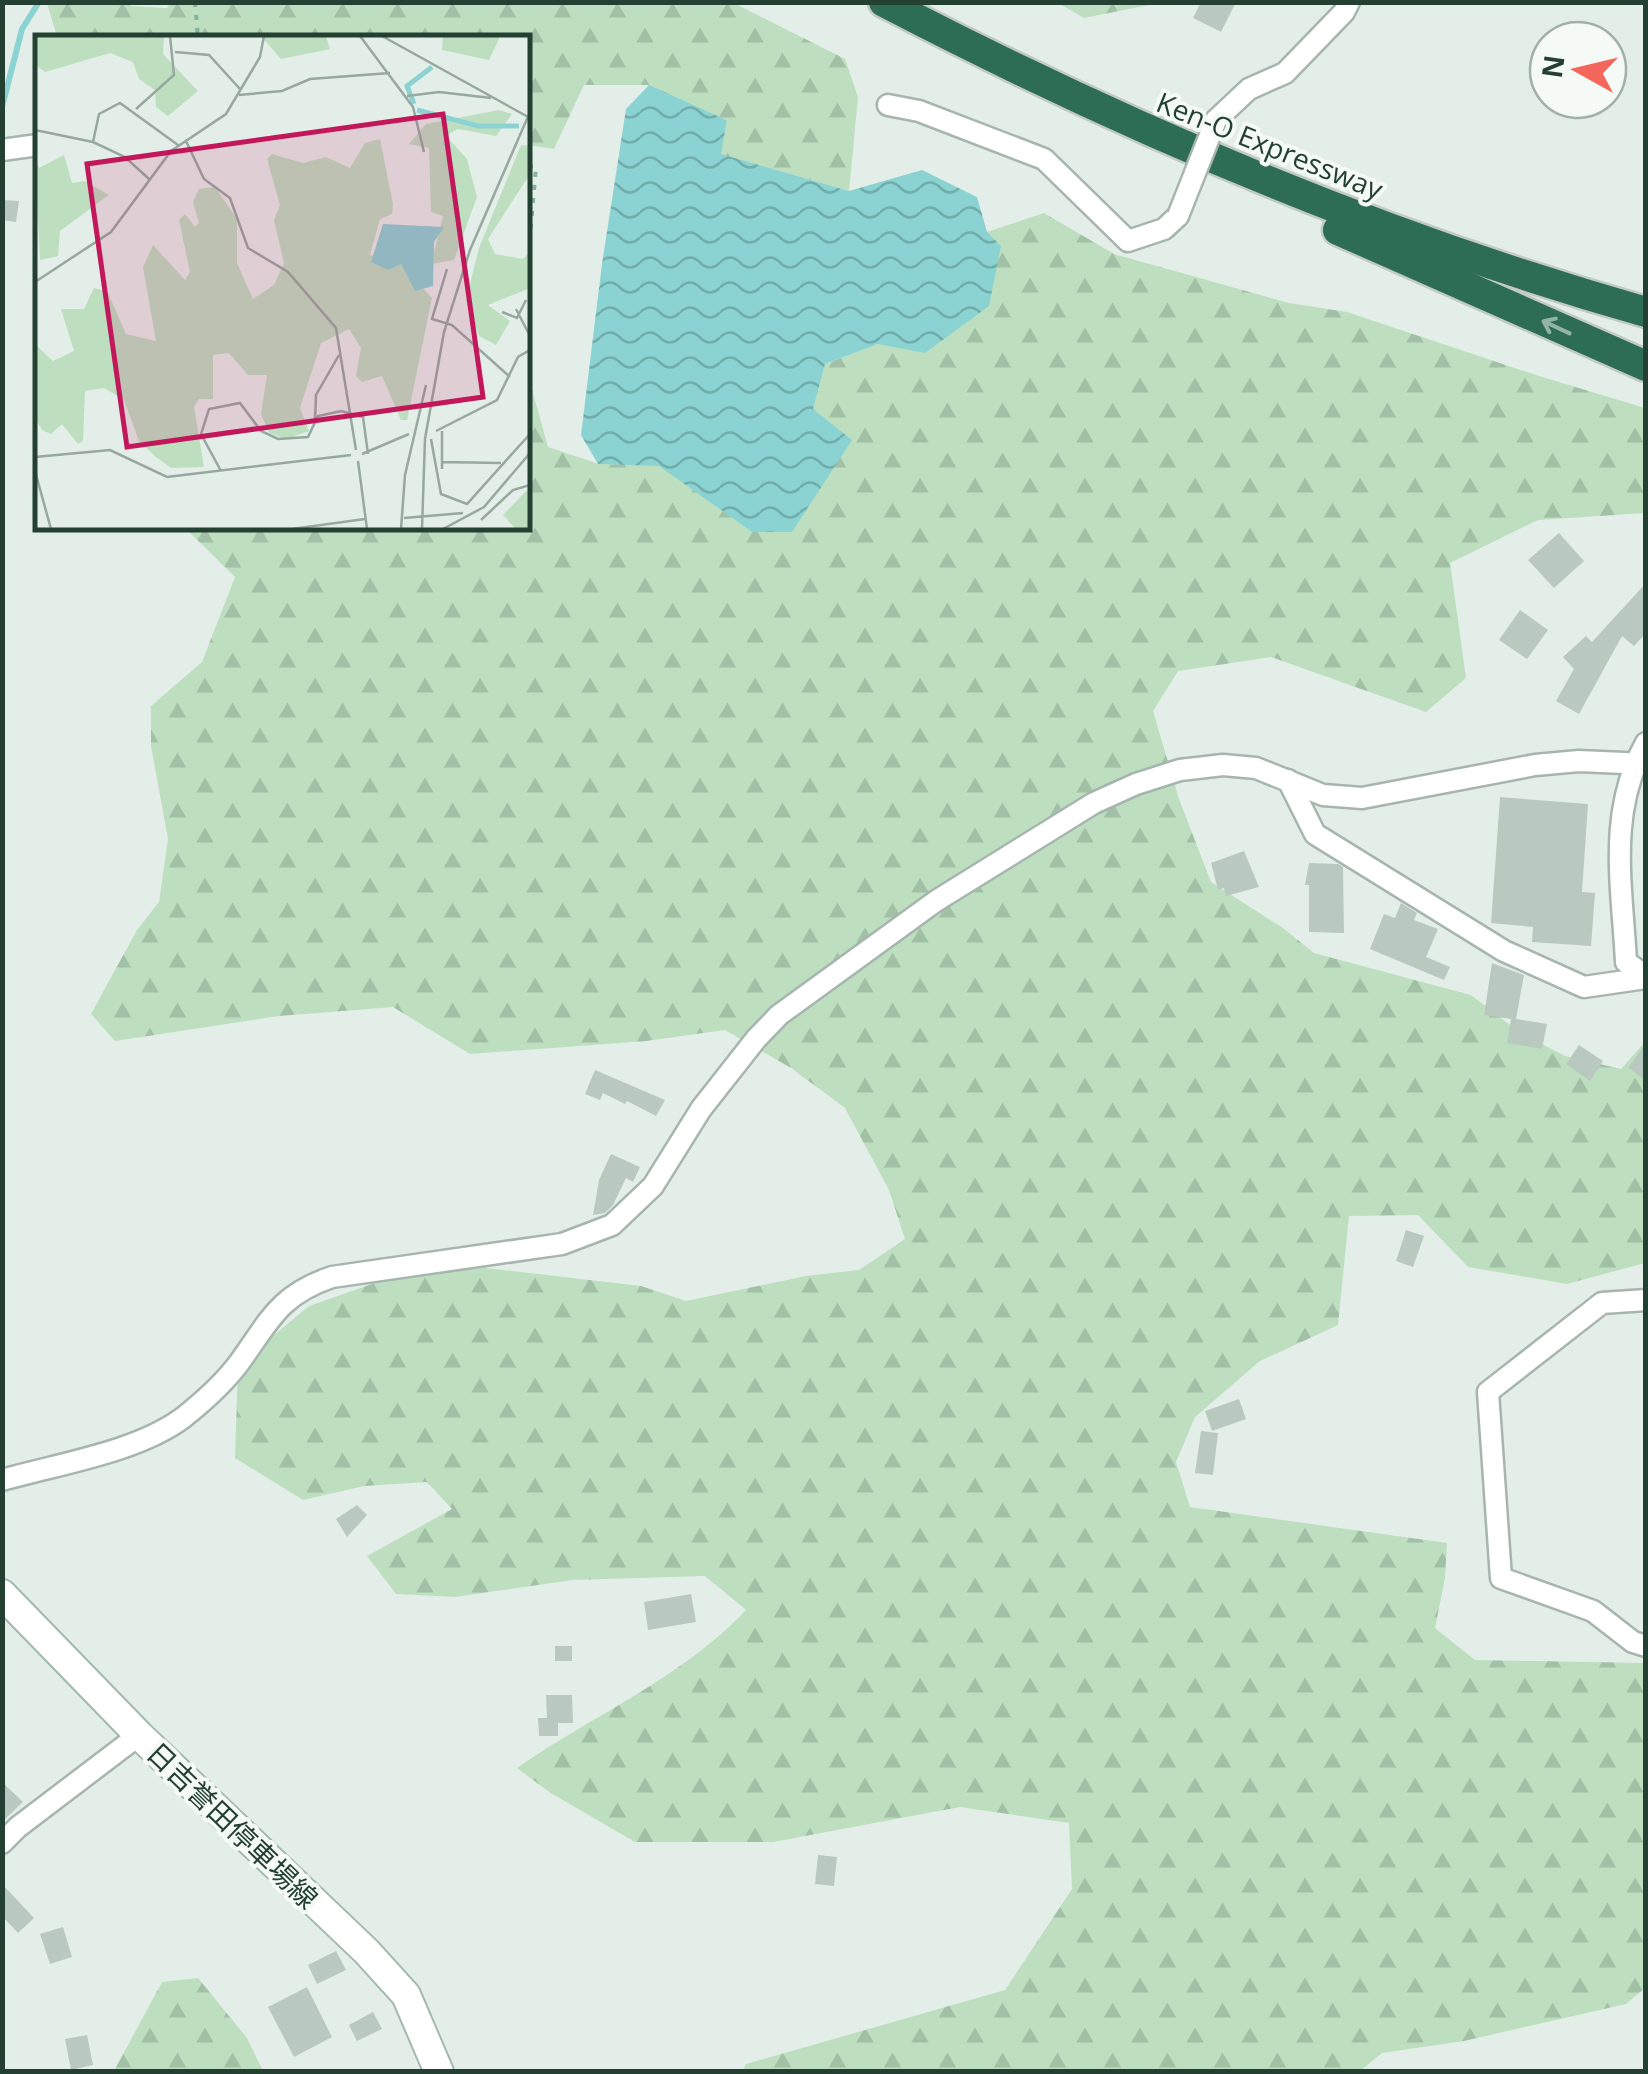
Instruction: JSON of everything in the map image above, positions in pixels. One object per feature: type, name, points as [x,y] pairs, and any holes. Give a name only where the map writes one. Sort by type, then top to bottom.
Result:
[{"type":"highway","name":"Ken-O Expressway","points":[[884,2],[1018,72],[1249,174],[1486,262],[1646,312]]},
{"type":"highway","points":[[1018,72],[1103,129],[1646,366]]},
{"type":"highway","points":[[1486,262],[1646,295]]},
{"type":"main road","name":"日吉誉田停車場線","points":[[2,1594],[140,1736],[366,1951],[406,1995],[439,2072]]},
{"type":"street","points":[[888,105],[919,111],[1044,160],[1128,242],[1164,229],[1178,216],[1216,120],[1249,89],[1284,73],[1344,12],[1349,2]]},
{"type":"street","points":[[2,150],[35,145]]},
{"type":"street","points":[[1646,743],[1618,824],[1626,962],[1646,977]]},
{"type":"street","points":[[2,1480],[150,1437],[182,1419],[238,1365],[275,1310],[310,1284],[332,1277],[562,1244],[612,1225],[653,1186],[701,1109],[779,1015],[936,901],[1094,803],[1136,784],[1180,770],[1222,765],[1256,768],[1323,794],[1362,798],[1535,766],[1579,761],[1640,764]]},
{"type":"street","points":[[1288,780],[1315,834],[1504,951],[1584,987],[1646,977]]},
{"type":"street","points":[[1646,1300],[1602,1304],[1488,1392],[1501,1578],[1593,1611],[1633,1642],[1646,1646]]},
{"type":"street","points":[[2,1843],[140,1736]]},
{"type":"path","points":[[195,2],[198,35]]},
{"type":"path","points":[[530,166],[536,168],[530,236]]},
{"type":"green space","points":[[127,2],[131,6],[167,8],[171,2],[734,3],[845,59],[858,97],[849,191],[720,154],[727,120],[648,85],[584,85],[554,149],[530,145],[530,35],[56,35],[47,3]]},
{"type":"green space","points":[[1058,2],[1159,3],[1084,18]]},
{"type":"green space","points":[[1044,213],[1114,254],[1289,303],[1347,312],[1645,408],[1645,513],[1538,520],[1450,563],[1466,678],[1426,712],[1271,657],[1178,671],[1153,711],[1179,799],[1211,882],[1314,953],[1471,995],[1519,1032],[1565,1056],[1621,1069],[1645,1042],[1645,1263],[1567,1284],[1468,1267],[1418,1215],[1349,1216],[1338,1325],[1260,1361],[1195,1417],[1176,1462],[1190,1507],[1447,1543],[1435,1628],[1475,1660],[1645,1663],[1645,1988],[1626,2004],[1464,2041],[1382,2053],[1360,2071],[743,2071],[746,2064],[1005,1990],[1072,1889],[1069,1823],[960,1807],[773,1842],[635,1842],[549,1792],[517,1768],[694,1656],[746,1610],[705,1576],[573,1580],[455,1597],[396,1594],[367,1556],[452,1509],[427,1482],[364,1486],[303,1500],[235,1458],[238,1365],[309,1306],[435,1262],[641,1286],[686,1301],[806,1276],[859,1270],[905,1239],[889,1190],[845,1108],[791,1068],[725,1030],[646,1041],[470,1054],[393,1007],[279,1016],[115,1041],[91,1014],[137,930],[159,902],[168,839],[151,746],[151,706],[202,662],[235,577],[187,530],[530,530],[530,382],[548,447],[599,464],[659,465],[752,532],[812,409],[825,364],[878,344],[987,232]]},
{"type":"green space","points":[[198,1978],[247,2038],[263,2071],[114,2071],[162,1982]]},
{"type":"water","points":[[649,85],[727,120],[721,154],[849,191],[922,170],[977,197],[987,232],[1001,246],[989,306],[925,353],[878,344],[825,364],[813,409],[852,440],[792,532],[752,532],[659,466],[598,464],[581,435],[626,109]]},
{"type":"building","points":[[1201,2],[1236,2],[1221,32],[1193,18]]},
{"type":"building","points":[[2,200],[19,201],[16,222],[2,220]]},
{"type":"building","points":[[1559,533],[1584,561],[1554,588],[1528,560]]},
{"type":"building","points":[[1646,583],[1646,633],[1634,646],[1622,636],[1579,714],[1556,701],[1574,669],[1563,657],[1586,636],[1592,642]]},
{"type":"building","points":[[1520,610],[1548,630],[1527,659],[1499,640]]},
{"type":"building","points":[[1500,797],[1588,804],[1582,892],[1595,893],[1591,946],[1532,942],[1533,927],[1491,923]]},
{"type":"building","points":[[1244,851],[1259,887],[1226,896],[1224,888],[1218,890],[1211,863]]},
{"type":"building","points":[[1309,863],[1343,867],[1344,933],[1309,932],[1309,885],[1305,885]]},
{"type":"building","points":[[1401,903],[1417,913],[1414,920],[1438,929],[1426,957],[1450,967],[1444,980],[1370,949],[1384,914],[1395,918]]},
{"type":"building","points":[[1492,963],[1524,975],[1516,1019],[1547,1024],[1542,1049],[1507,1043],[1511,1019],[1484,1015]]},
{"type":"building","points":[[1646,1044],[1646,1081],[1628,1067]]},
{"type":"building","points":[[1579,1045],[1603,1061],[1590,1081],[1566,1064]]},
{"type":"building","points":[[595,1070],[665,1100],[656,1116],[603,1093],[600,1100],[585,1094]]},
{"type":"building","points":[[611,1154],[640,1167],[633,1182],[626,1178],[613,1205],[605,1213],[593,1215],[599,1180]]},
{"type":"building","points":[[1406,1230],[1424,1236],[1413,1267],[1396,1261]]},
{"type":"building","points":[[1239,1399],[1246,1419],[1212,1431],[1205,1411]]},
{"type":"building","points":[[1201,1431],[1218,1433],[1213,1475],[1195,1473]]},
{"type":"building","points":[[357,1505],[367,1515],[347,1537],[336,1519]]},
{"type":"building","points":[[691,1594],[696,1622],[648,1630],[644,1602]]},
{"type":"building","points":[[555,1646],[572,1646],[572,1661],[555,1661]]},
{"type":"building","points":[[546,1695],[572,1695],[573,1723],[558,1723],[558,1736],[539,1736],[538,1718],[547,1718]]},
{"type":"building","points":[[2,1782],[23,1802],[2,1822]]},
{"type":"building","points":[[818,1855],[837,1857],[834,1886],[815,1884]]},
{"type":"building","points":[[2,1884],[34,1918],[18,1933],[2,1916]]},
{"type":"building","points":[[63,1927],[72,1957],[50,1964],[40,1934]]},
{"type":"building","points":[[336,1951],[346,1970],[317,1984],[308,1965]]},
{"type":"building","points":[[307,1987],[332,2037],[294,2057],[268,2007]]},
{"type":"building","points":[[373,2012],[382,2029],[357,2041],[349,2025]]},
{"type":"building","points":[[87,2035],[93,2065],[71,2070],[65,2039]]},
{"type":"waterway","points":[[2,107],[22,29],[39,2]]}]
